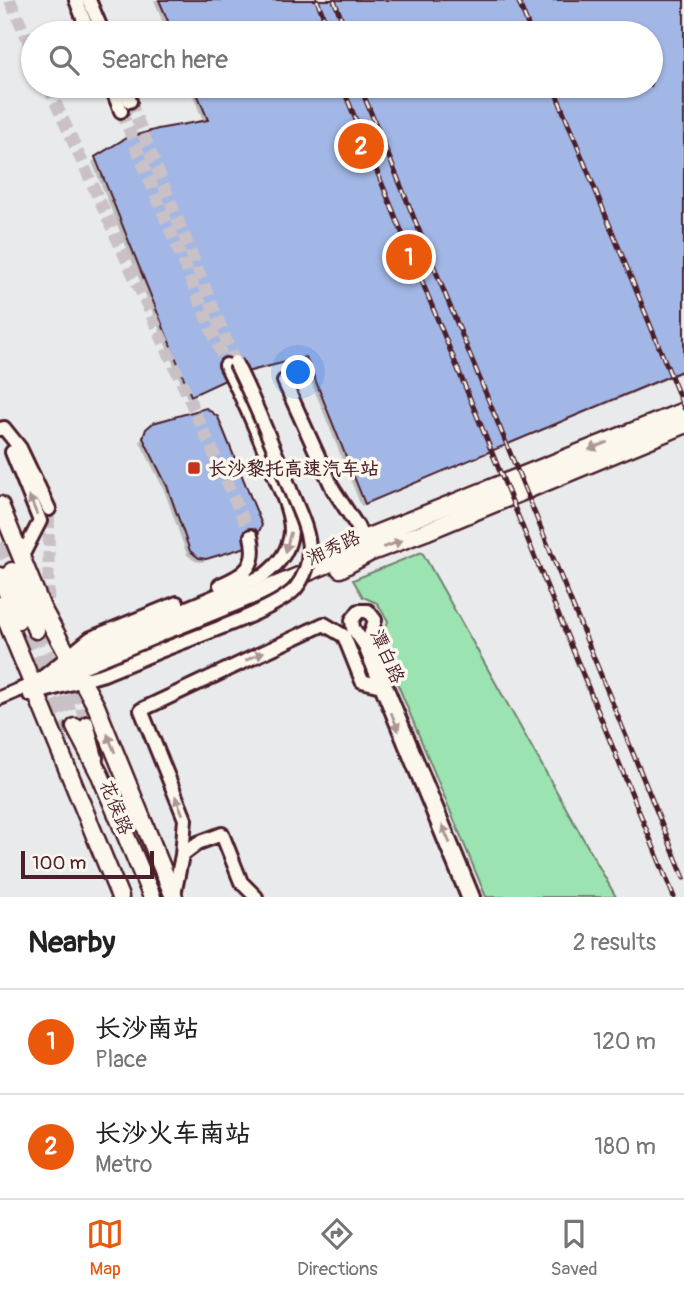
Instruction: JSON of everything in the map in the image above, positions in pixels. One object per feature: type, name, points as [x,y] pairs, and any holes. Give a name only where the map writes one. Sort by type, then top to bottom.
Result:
[{"type":"main road","points":[[366,546],[684,411]]},
{"type":"main road","name":"湘秀路","points":[[35,689],[76,667],[346,566],[366,546],[425,533],[684,425]]},
{"type":"main road","points":[[0,505],[11,568],[30,632]]},
{"type":"main road","points":[[11,568],[42,608],[96,706],[174,896]]},
{"type":"main road","points":[[0,605],[120,897]]},
{"type":"main road","name":"花侯路","points":[[132,897],[75,728],[100,775],[152,897]]},
{"type":"street","points":[[76,0],[84,21]]},
{"type":"street","points":[[89,0],[98,21]]},
{"type":"street","points":[[120,98],[126,106],[125,98]]},
{"type":"street","points":[[230,364],[258,408],[301,517],[309,548],[305,573],[282,599],[165,649],[104,674],[76,667],[94,647],[264,576],[281,561],[289,543],[290,523],[285,502],[230,364]]},
{"type":"street","points":[[284,381],[333,489],[357,526],[366,546]]},
{"type":"street","points":[[0,429],[4,428],[20,448],[49,509]]},
{"type":"street","points":[[11,568],[40,521],[12,452]]},
{"type":"street","points":[[76,667],[91,638],[235,579],[250,565],[253,556],[251,536]]},
{"type":"street","name":"潭白路","points":[[383,687],[368,642],[375,620],[368,611],[359,611],[353,617],[352,624],[383,687],[470,897]]},
{"type":"street","points":[[174,896],[182,855],[185,819],[141,710],[324,624],[344,636],[362,681],[383,687]]},
{"type":"street","name":"湘秀路","points":[[0,698],[35,689]]},
{"type":"street","name":"湘秀路","points":[[0,707],[35,689]]},
{"type":"street","points":[[182,855],[198,843],[222,834],[241,882],[256,897]]},
{"type":"green space","points":[[422,552],[616,897],[486,897],[381,644],[388,621],[377,603],[363,597],[353,580]]},
{"type":"building","points":[[159,0],[684,0],[684,370],[365,504],[306,357],[238,374],[191,396],[95,157],[126,138],[208,120],[199,98],[663,98],[663,21],[168,21]]},
{"type":"building","points":[[206,408],[218,417],[262,525],[253,545],[206,559],[199,558],[190,551],[167,486],[143,438],[146,429],[153,423]]},
{"type":"tunnel","points":[[10,0],[21,25]]},
{"type":"tunnel","points":[[53,98],[251,536]]},
{"type":"tunnel","points":[[130,101],[235,362]]},
{"type":"tunnel","points":[[121,111],[226,365]]},
{"type":"tunnel","points":[[48,618],[49,509]]},
{"type":"tunnel","points":[[0,543],[12,571]]},
{"type":"tunnel","points":[[36,630],[75,727]]},
{"type":"tunnel","points":[[24,635],[64,733]]},
{"type":"tunnel","points":[[68,674],[87,723]]},
{"type":"railway","points":[[317,0],[325,21]]},
{"type":"railway","points":[[334,0],[342,21]]},
{"type":"railway","points":[[518,0],[526,21]]},
{"type":"railway","points":[[347,98],[674,897]]},
{"type":"railway","points":[[365,98],[684,878]]},
{"type":"railway","points":[[558,98],[684,408]]},
{"type":"place","name":"长沙火车南站","points":[[361,146]]},
{"type":"place","name":"长沙南站","points":[[409,257]]},
{"type":"place","name":"长沙黎托高速汽车站","points":[[194,468]]}]
